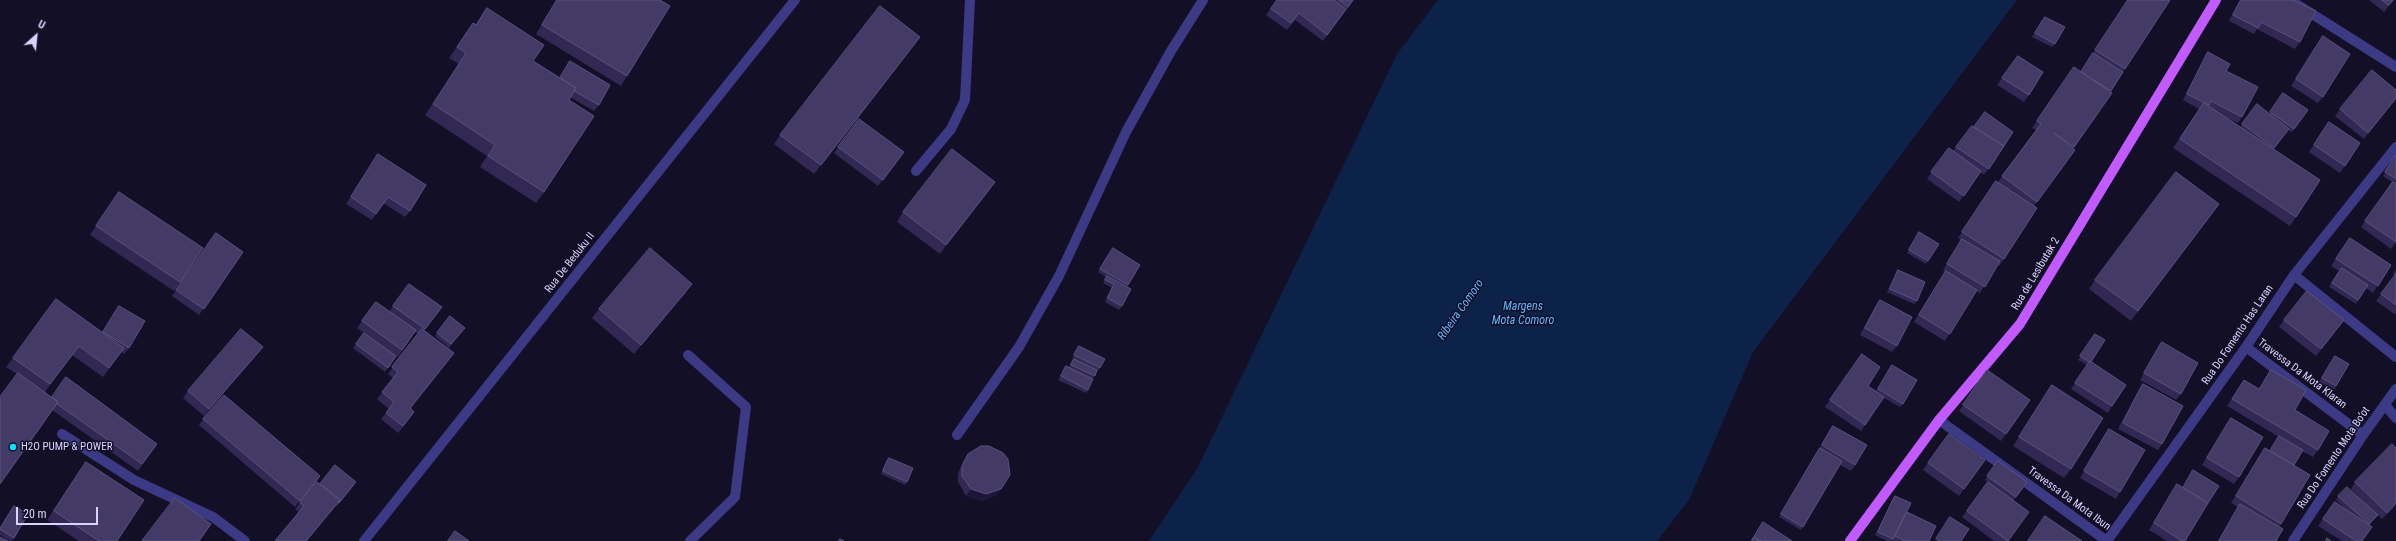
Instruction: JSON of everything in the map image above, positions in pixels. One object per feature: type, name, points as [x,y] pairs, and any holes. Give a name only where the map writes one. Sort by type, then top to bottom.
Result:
[{"type":"main road","name":"Rua de Lesibutak 2","points":[[1850,541],[1939,420],[2020,324],[2216,0]]},
{"type":"street","name":"Rua De Beduku II","points":[[364,541],[795,0]]},
{"type":"street","points":[[916,171],[951,130],[965,100],[970,0]]},
{"type":"street","points":[[957,436],[1019,346],[1055,282],[1126,132],[1170,51],[1203,0]]},
{"type":"street","points":[[2290,0],[2396,67]]},
{"type":"street","name":"Rua Do Fomento Has Laran","points":[[2107,541],[2246,347],[2294,275],[2396,147]]},
{"type":"street","points":[[2294,275],[2396,357]]},
{"type":"street","name":"Travessa Da Mota Klaran","points":[[2246,347],[2363,435]]},
{"type":"street","points":[[688,355],[746,407],[735,497],[690,541]]},
{"type":"street","name":"Rua Do Fomento Mota Bo’ot","points":[[2293,541],[2363,435],[2396,389]]},
{"type":"street","points":[[2385,405],[2396,418]]},
{"type":"street","name":"Travessa Da Mota Ibun","points":[[1939,420],[2107,541]]},
{"type":"street","points":[[62,434],[134,480],[213,517],[245,541]]},
{"type":"water","name":"Margens Mota Comoro","points":[[1438,0],[2017,0],[1753,352],[1689,500],[1657,541],[1149,541],[1198,467],[1397,54]]},
{"type":"building","points":[[557,0],[660,0],[670,6],[627,76],[542,25]]},
{"type":"building","points":[[1277,0],[1334,0],[1346,9],[1327,35],[1299,13],[1291,23],[1271,9]]},
{"type":"building","points":[[1339,0],[1353,0],[1348,7]]},
{"type":"building","points":[[2128,0],[2170,0],[2125,69],[2095,50]]},
{"type":"building","points":[[2241,0],[2293,0],[2316,11],[2300,42],[2261,22],[2258,28],[2233,15]]},
{"type":"building","points":[[2382,0],[2393,0],[2389,5]]},
{"type":"building","points":[[880,6],[920,37],[821,165],[780,135]]},
{"type":"building","points":[[487,8],[544,45],[533,61],[576,88],[569,100],[594,116],[544,192],[488,156],[495,145],[433,104],[466,53],[457,47],[473,23],[476,25]]},
{"type":"building","points":[[2045,17],[2065,27],[2055,44],[2035,33]]},
{"type":"building","points":[[2323,36],[2350,54],[2323,97],[2296,79]]},
{"type":"building","points":[[2208,52],[2230,64],[2226,71],[2258,87],[2242,117],[2211,101],[2209,105],[2187,94]]},
{"type":"building","points":[[2093,53],[2123,72],[2111,91],[2081,72]]},
{"type":"building","points":[[2018,56],[2043,72],[2029,95],[2002,78]]},
{"type":"building","points":[[570,61],[610,85],[599,105],[574,91],[576,88],[560,78]]},
{"type":"building","points":[[2074,67],[2112,93],[2074,147],[2054,133],[2075,150],[2037,202],[2002,176],[2041,124],[2037,121]]},
{"type":"building","points":[[2372,70],[2396,90],[2396,98],[2368,133],[2340,109]]},
{"type":"building","points":[[2283,93],[2308,110],[2294,129],[2270,112]]},
{"type":"building","points":[[2204,103],[2320,180],[2296,217],[2180,139]]},
{"type":"building","points":[[2257,104],[2289,129],[2274,148],[2242,124]]},
{"type":"building","points":[[1985,112],[2013,132],[2004,146],[1974,127]]},
{"type":"building","points":[[859,119],[904,152],[883,180],[838,147]]},
{"type":"building","points":[[2329,122],[2360,143],[2345,166],[2314,145]]},
{"type":"building","points":[[1972,126],[2004,146],[1989,169],[1956,147]]},
{"type":"building","points":[[1949,148],[1981,171],[1964,196],[1931,172]]},
{"type":"building","points":[[952,149],[995,182],[946,245],[903,212]]},
{"type":"building","points":[[378,154],[426,185],[410,211],[388,197],[376,214],[351,197]]},
{"type":"building","points":[[2396,155],[2396,179],[2385,172]]},
{"type":"building","points":[[2176,172],[2219,204],[2138,311],[2095,280]]},
{"type":"building","points":[[1996,181],[2037,208],[2004,259],[1962,232]]},
{"type":"building","points":[[2393,182],[2396,184],[2396,242],[2365,221]]},
{"type":"building","points":[[119,192],[203,248],[180,282],[96,226]]},
{"type":"building","points":[[1919,232],[1939,244],[1928,261],[1909,250]]},
{"type":"building","points":[[216,233],[243,252],[204,309],[176,290]]},
{"type":"building","points":[[2350,238],[2391,265],[2378,286],[2336,259]]},
{"type":"building","points":[[1962,239],[2000,261],[1985,287],[1947,264]]},
{"type":"building","points":[[650,248],[692,284],[641,345],[599,309]]},
{"type":"building","points":[[1113,248],[1140,265],[1128,285],[1100,269]]},
{"type":"building","points":[[2342,268],[2368,285],[2358,300],[2332,283]]},
{"type":"building","points":[[1898,270],[1925,282],[1917,301],[1890,289]]},
{"type":"building","points":[[1946,271],[1977,290],[1950,334],[1919,315]]},
{"type":"building","points":[[2396,274],[2396,305],[2381,294]]},
{"type":"building","points":[[1107,276],[1131,289],[1122,306],[1107,298],[1114,284],[1105,280]]},
{"type":"building","points":[[409,284],[442,307],[425,329],[393,306]]},
{"type":"building","points":[[2307,291],[2344,320],[2321,349],[2284,320]]},
{"type":"building","points":[[56,299],[124,348],[109,368],[79,346],[50,384],[13,358]]},
{"type":"building","points":[[1880,300],[1912,317],[1897,346],[1865,328]]},
{"type":"building","points":[[376,302],[416,330],[402,350],[362,321]]},
{"type":"building","points":[[119,306],[145,321],[129,348],[103,332]]},
{"type":"building","points":[[450,316],[465,328],[451,344],[437,333]]},
{"type":"building","points":[[241,329],[263,347],[209,409],[188,391]]},
{"type":"building","points":[[422,329],[454,353],[410,408],[414,412],[403,426],[386,413],[394,402],[382,392],[398,372],[392,367]]},
{"type":"building","points":[[364,333],[396,356],[388,368],[356,344]]},
{"type":"building","points":[[2095,334],[2105,340],[2091,362],[2089,362],[2080,356]]},
{"type":"building","points":[[2162,342],[2198,363],[2181,394],[2144,373]]},
{"type":"building","points":[[1079,346],[1105,359],[1100,368],[1074,355]]},
{"type":"building","points":[[1862,354],[1880,367],[1868,386],[1884,397],[1865,425],[1830,400]]},
{"type":"building","points":[[2335,356],[2349,364],[2336,386],[2322,378]]},
{"type":"building","points":[[1074,359],[1097,370],[1095,376],[1071,365]]},
{"type":"building","points":[[2090,361],[2126,385],[2112,406],[2075,383]]},
{"type":"building","points":[[1892,365],[1917,380],[1903,404],[1878,389]]},
{"type":"building","points":[[1066,366],[1093,379],[1088,390],[1061,376]]},
{"type":"building","points":[[1987,370],[2030,400],[2006,434],[1963,405]]},
{"type":"building","points":[[2271,370],[2306,390],[2295,410],[2329,431],[2318,450],[2232,399],[2244,380],[2259,389]]},
{"type":"building","name":"H2O PUMP & POWER","points":[[18,373],[58,402],[0,484],[0,397]]},
{"type":"building","points":[[66,377],[157,444],[142,464],[57,404],[58,402],[52,397]]},
{"type":"building","points":[[2143,384],[2183,406],[2162,444],[2123,423]]},
{"type":"building","points":[[2052,385],[2103,418],[2071,469],[2019,437]]},
{"type":"building","points":[[224,395],[320,476],[300,501],[203,419]]},
{"type":"building","points":[[2231,418],[2263,437],[2239,477],[2207,458]]},
{"type":"building","points":[[1833,426],[1867,445],[1855,465],[1822,445]]},
{"type":"building","points":[[2109,429],[2145,450],[2120,492],[2084,471]]},
{"type":"building","points":[[1949,434],[1985,460],[1964,489],[1928,463]]},
{"type":"building","points":[[2279,436],[2303,450],[2294,465],[2270,451]]},
{"type":"building","points":[[2392,444],[2396,448],[2396,503],[2387,513],[2355,482]]},
{"type":"building","points":[[981,446],[989,446],[1003,453],[1008,459],[1010,475],[1001,489],[986,494],[971,489],[962,476],[962,467],[968,454]]},
{"type":"building","points":[[1820,448],[1842,461],[1803,527],[1781,514]]},
{"type":"building","points":[[2265,448],[2310,475],[2281,524],[2236,496]]},
{"type":"building","points":[[889,458],[913,468],[907,482],[883,471]]},
{"type":"building","points":[[1998,461],[2027,482],[2016,497],[1987,476]]},
{"type":"building","points":[[86,462],[144,500],[117,541],[99,541],[54,511]]},
{"type":"building","points":[[335,465],[356,482],[339,503],[338,502],[340,500],[320,484]]},
{"type":"building","points":[[2193,470],[2219,486],[2208,503],[2183,488]]},
{"type":"building","points":[[317,482],[340,500],[306,541],[275,541],[304,506],[300,503]]},
{"type":"building","points":[[1988,482],[2029,512],[2008,541],[1967,511]]},
{"type":"building","points":[[2177,484],[2208,503],[2185,541],[2182,541],[2154,523]]},
{"type":"building","points":[[2347,487],[2378,515],[2369,524],[2338,496]]},
{"type":"building","points":[[1895,496],[1911,503],[1893,539],[1878,532]]},
{"type":"building","points":[[175,498],[211,524],[199,541],[142,541]]},
{"type":"building","points":[[2335,502],[2372,527],[2362,541],[2356,541],[2323,519]]},
{"type":"building","points":[[2240,504],[2283,529],[2276,541],[2219,541]]},
{"type":"building","points":[[14,506],[28,514],[14,538],[0,529]]},
{"type":"building","points":[[1907,512],[1936,526],[1929,541],[1905,541],[1895,536]]},
{"type":"building","points":[[2045,516],[2082,541],[2028,541]]},
{"type":"building","points":[[1950,517],[1969,529],[1961,541],[1939,541],[1936,539]]},
{"type":"building","points":[[1763,522],[1792,541],[1761,541],[1754,537],[1752,540]]},
{"type":"building","points":[[455,531],[469,541],[448,541]]},
{"type":"building","points":[[0,537],[8,541],[0,541]]},
{"type":"building","points":[[1754,537],[1761,541],[1752,541]]},
{"type":"place","name":"H2O PUMP & POWER","points":[[13,447]]},
{"type":"water label","name":"Ribeira Comoro","points":[[1461,310]]}]
